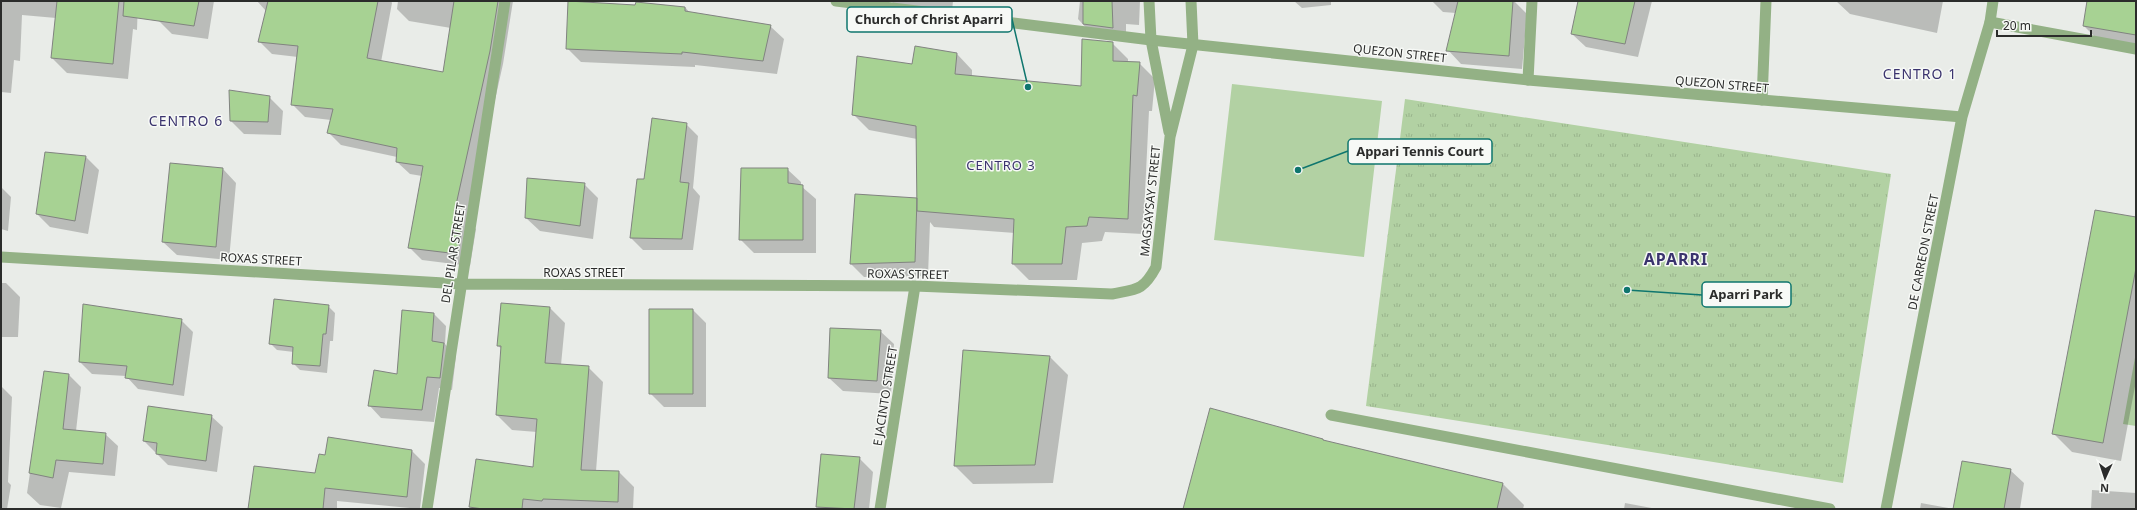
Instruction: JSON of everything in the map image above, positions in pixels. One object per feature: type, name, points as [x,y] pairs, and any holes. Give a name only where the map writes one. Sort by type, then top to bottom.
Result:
[{"type":"street","name":"DEL PILAR STREET","points":[[427,509],[505,1]]},
{"type":"street","name":"QUEZON STREET","points":[[836,1],[1151,40],[1528,80],[1962,117]]},
{"type":"street","name":"MAGSAYSAY STREET","points":[[1149,1],[1151,40],[1170,137]]},
{"type":"street","name":"MAGSAYSAY STREET","points":[[1156,267],[1170,137],[1193,44],[1191,1]]},
{"type":"street","points":[[1528,80],[1532,1]]},
{"type":"street","points":[[1762,100],[1766,1]]},
{"type":"street","name":"DE CARREON STREET","points":[[1886,509],[1962,117],[1990,22],[1993,1]]},
{"type":"street","points":[[1990,22],[2136,49]]},
{"type":"street","name":"ROXAS STREET","points":[[1,257],[461,284],[915,286],[1112,294],[1132,290],[1147,283],[1156,267]]},
{"type":"street","name":"E JACINTO STREET","points":[[880,509],[915,286]]},
{"type":"street","points":[[1331,414],[1830,509]]},
{"type":"green space","points":[[1232,84],[1382,101],[1364,257],[1214,240]]},
{"type":"green space","points":[[1405,99],[1891,174],[1843,483],[1366,406]]},
{"type":"green space","points":[[2136,352],[2136,426],[2123,424]]},
{"type":"building","points":[[57,1],[119,1],[113,64],[51,58]]},
{"type":"building","points":[[124,1],[199,1],[194,26],[123,16]]},
{"type":"building","points":[[268,1],[378,1],[367,58],[443,72],[454,1],[498,1],[490,51],[454,214],[463,215],[458,254],[408,248],[423,166],[396,162],[397,148],[327,133],[333,109],[291,105],[298,46],[258,42]]},
{"type":"building","points":[[568,1],[635,5],[636,2],[685,7],[685,11],[771,25],[763,61],[682,52],[682,54],[566,49]]},
{"type":"building","points":[[1083,1],[1112,1],[1113,28],[1083,24]]},
{"type":"building","points":[[1458,1],[1513,1],[1509,56],[1446,51]]},
{"type":"building","points":[[1578,1],[1635,1],[1625,44],[1571,34]]},
{"type":"building","points":[[2087,1],[2136,1],[2136,35],[2083,26]]},
{"type":"building","points":[[1082,39],[1113,42],[1113,61],[1140,62],[1137,96],[1133,95],[1128,219],[1089,217],[1087,226],[1066,227],[1062,264],[1012,264],[1014,219],[917,211],[916,126],[852,115],[857,56],[912,64],[915,46],[957,53],[955,74],[1081,86]]},
{"type":"building","points":[[229,90],[270,96],[268,122],[230,121]]},
{"type":"building","points":[[652,118],[687,123],[680,182],[689,183],[682,239],[630,238],[637,179],[644,179]]},
{"type":"building","points":[[45,152],[86,156],[75,221],[36,214]]},
{"type":"building","points":[[170,163],[223,168],[216,247],[162,242]]},
{"type":"building","points":[[741,168],[788,168],[788,183],[803,185],[803,240],[739,240]]},
{"type":"building","points":[[527,178],[585,183],[580,226],[525,218]]},
{"type":"building","points":[[855,194],[917,198],[915,262],[850,264]]},
{"type":"building","points":[[2095,210],[2136,217],[2136,268],[2103,443],[2052,434]]},
{"type":"building","points":[[274,299],[329,305],[326,334],[323,334],[320,366],[292,364],[293,347],[269,344]]},
{"type":"building","points":[[501,303],[550,307],[545,363],[589,366],[581,470],[619,471],[618,502],[543,499],[542,501],[523,499],[522,509],[483,509],[469,507],[476,459],[533,467],[537,419],[496,415],[501,346],[497,346]]},
{"type":"building","points":[[83,304],[182,319],[173,385],[125,378],[127,366],[79,362]]},
{"type":"building","points":[[649,309],[693,309],[693,394],[649,394]]},
{"type":"building","points":[[402,310],[434,313],[432,341],[444,343],[440,378],[427,377],[422,410],[368,406],[374,370],[397,374]]},
{"type":"building","points":[[830,328],[881,330],[877,381],[828,378]]},
{"type":"building","points":[[963,350],[1050,356],[1035,465],[954,466]]},
{"type":"building","points":[[44,371],[69,374],[63,429],[106,433],[103,464],[56,460],[53,478],[29,473]]},
{"type":"building","points":[[148,406],[212,415],[206,461],[156,454],[157,443],[143,441]]},
{"type":"building","points":[[1210,408],[1323,440],[1503,483],[1497,509],[1183,509]]},
{"type":"building","points":[[328,437],[412,450],[407,497],[325,488],[323,509],[248,509],[254,466],[315,473],[319,454],[325,455]]},
{"type":"building","points":[[821,454],[860,457],[854,509],[816,507]]},
{"type":"building","points":[[1962,461],[2011,469],[2004,509],[1953,509]]},
{"type":"place","name":"Church of Christ Aparri","points":[[1028,87]]},
{"type":"place","name":"Appari Tennis Court","points":[[1298,170]]},
{"type":"place","name":"Aparri Park","points":[[1627,290]]},
{"type":"district","name":"CENTRO 1","points":[[1920,73]]},
{"type":"district","name":"CENTRO 6","points":[[186,120]]},
{"type":"district","name":"CENTRO 3","points":[[1001,165]]},
{"type":"district","name":"APARRI","points":[[1676,259]]}]
